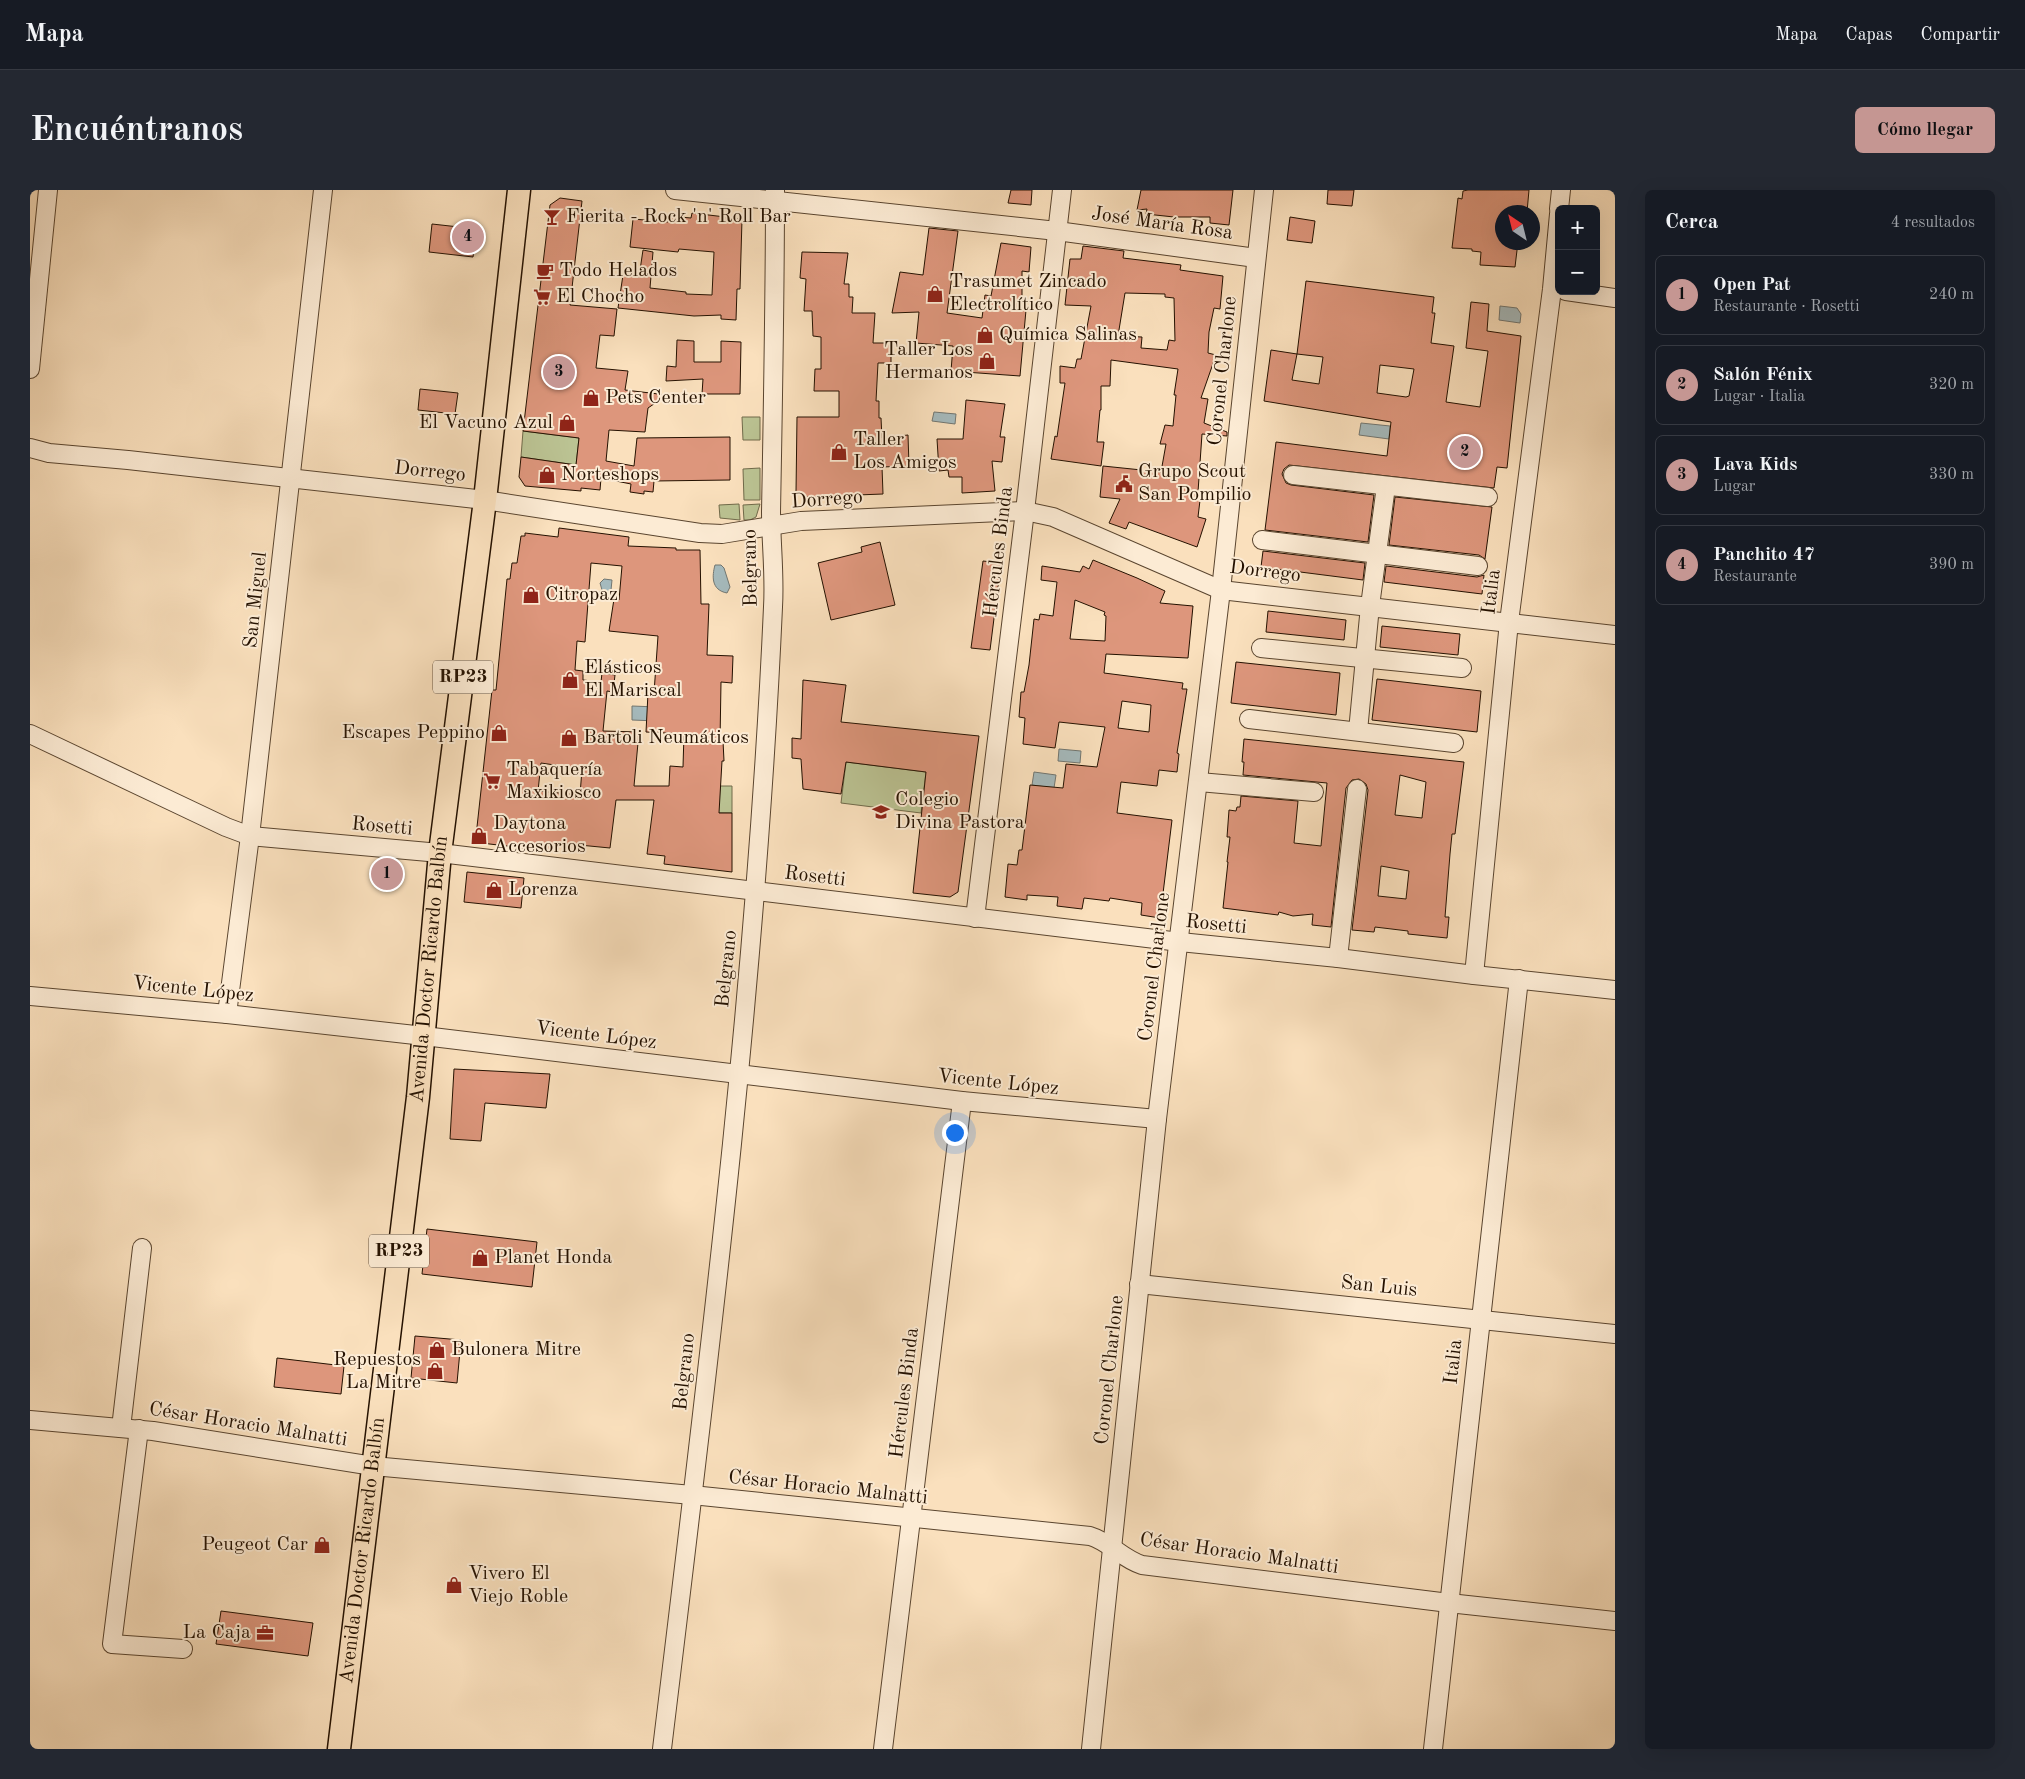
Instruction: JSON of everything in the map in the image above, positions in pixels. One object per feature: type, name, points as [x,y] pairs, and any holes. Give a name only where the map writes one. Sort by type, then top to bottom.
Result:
[{"type":"main road","name":"Avenida Doctor Ricardo Balbín","points":[[339,1749],[424,1036],[440,854],[485,500],[519,190]]},
{"type":"street","points":[[30,368],[48,190]]},
{"type":"street","name":"San Miguel","points":[[228,1014],[291,478],[322,190]]},
{"type":"street","name":"José María Rosa","points":[[675,190],[775,196],[1256,258]]},
{"type":"street","name":"Hércules Binda","points":[[975,918],[1062,190]]},
{"type":"street","name":"Coronel Charlone","points":[[1091,1749],[1157,1119],[1199,782],[1264,190]]},
{"type":"street","points":[[1559,205],[1561,190]]},
{"type":"street","name":"Belgrano","points":[[662,1749],[692,1495],[756,891],[774,602],[771,527],[775,196]]},
{"type":"street","name":"Italia","points":[[1474,975],[1509,622],[1558,295]]},
{"type":"street","points":[[1594,295],[1615,298]]},
{"type":"street","name":"Dorrego","points":[[30,448],[49,453],[128,460],[485,500],[700,533],[722,534],[801,521],[1025,511],[1053,516],[1221,590],[1615,635]]},
{"type":"street","points":[[1293,475],[1488,497]]},
{"type":"street","points":[[1358,731],[1376,552],[1386,486]]},
{"type":"street","points":[[1262,540],[1376,552],[1478,566]]},
{"type":"street","points":[[1260,648],[1462,668]]},
{"type":"street","points":[[1249,719],[1454,743]]},
{"type":"street","name":"Rosetti","points":[[30,734],[226,827],[250,836],[440,854],[1180,942],[1615,990]]},
{"type":"street","points":[[1199,782],[1314,792]]},
{"type":"street","points":[[1338,958],[1357,789]]},
{"type":"street","name":"Italia","points":[[1434,1749],[1519,979]]},
{"type":"street","name":"Vicente López","points":[[30,996],[228,1014],[962,1101],[1157,1119]]},
{"type":"street","name":"Hércules Binda","points":[[883,1749],[962,1101]]},
{"type":"street","points":[[122,1428],[142,1248]]},
{"type":"street","name":"San Luis","points":[[1139,1284],[1615,1334]]},
{"type":"street","name":"César Horacio Malnatti","points":[[30,1420],[139,1429],[373,1466],[692,1495],[1090,1536],[1102,1540],[1126,1559],[1142,1565],[1449,1603],[1615,1621]]},
{"type":"street","points":[[139,1429],[112,1644],[183,1649]]},
{"type":"green space","points":[[742,417],[760,417],[760,440],[743,440]]},
{"type":"green space","points":[[523,431],[579,438],[576,465],[521,457]]},
{"type":"green space","points":[[760,468],[760,500],[744,500],[743,469]]},
{"type":"green space","points":[[739,504],[740,520],[720,518],[719,505]]},
{"type":"green space","points":[[760,504],[756,517],[744,520],[743,505]]},
{"type":"green space","points":[[846,762],[926,772],[921,813],[841,803]]},
{"type":"green space","points":[[672,786],[732,786],[732,813],[670,812]]},
{"type":"shaded area","points":[[1500,306],[1517,308],[1521,314],[1520,323],[1499,320]]},
{"type":"shaded area","points":[[934,412],[956,414],[955,424],[932,421]]},
{"type":"shaded area","points":[[1361,423],[1390,426],[1389,439],[1359,435]]},
{"type":"shaded area","points":[[715,565],[721,565],[724,568],[730,587],[727,593],[715,586],[713,574]]},
{"type":"shaded area","points":[[604,579],[612,580],[610,600],[599,597],[599,592],[602,590],[600,583]]},
{"type":"shaded area","points":[[632,706],[657,707],[657,721],[632,720]]},
{"type":"shaded area","points":[[1059,749],[1081,751],[1080,763],[1058,761]]},
{"type":"shaded area","points":[[1034,772],[1056,775],[1054,788],[1032,785]]},
{"type":"building","points":[[1011,190],[1032,190],[1031,205],[1008,203]]},
{"type":"building","points":[[1141,190],[1233,190],[1229,225],[1210,223],[1210,217],[1174,217],[1146,214],[1147,209],[1137,210]]},
{"type":"building","points":[[1328,190],[1354,190],[1352,206],[1327,204]]},
{"type":"building","points":[[1529,190],[1528,205],[1495,205],[1495,250],[1517,250],[1515,267],[1480,265],[1481,252],[1472,251],[1472,249],[1452,248],[1458,198],[1462,199],[1463,191]]},
{"type":"building","points":[[560,198],[582,201],[570,305],[617,309],[614,336],[600,335],[596,368],[628,371],[625,390],[667,395],[648,408],[645,432],[609,430],[606,461],[634,466],[637,438],[730,437],[730,480],[654,481],[653,492],[644,491],[644,494],[630,492],[631,484],[601,478],[600,490],[581,488],[581,491],[525,486],[519,477],[521,457],[576,465],[579,438],[523,431],[550,205]]},
{"type":"building","points":[[692,213],[742,219],[740,289],[737,289],[736,320],[721,319],[721,315],[694,316],[618,308],[623,275],[639,277],[643,250],[653,252],[650,288],[686,292],[686,294],[712,295],[714,252],[679,249],[678,252],[630,247],[633,219],[668,222],[669,216],[691,218]]},
{"type":"building","points":[[1290,217],[1315,221],[1312,243],[1287,240]]},
{"type":"building","points":[[432,224],[477,229],[473,257],[429,252]]},
{"type":"building","points":[[929,228],[958,231],[947,313],[982,318],[985,295],[991,296],[1001,243],[1031,247],[1029,272],[1022,271],[1022,299],[1027,299],[1020,376],[951,371],[953,346],[916,343],[919,312],[892,313],[900,272],[923,275]]},
{"type":"building","points":[[1083,246],[1124,251],[1123,258],[1181,265],[1180,270],[1223,276],[1220,309],[1214,308],[1209,332],[1208,353],[1216,355],[1201,398],[1208,399],[1204,423],[1227,432],[1227,436],[1202,434],[1198,492],[1201,492],[1198,517],[1206,519],[1197,547],[1129,522],[1126,529],[1109,523],[1120,499],[1100,497],[1103,466],[1161,472],[1166,444],[1160,444],[1165,425],[1173,426],[1176,395],[1174,395],[1178,369],[1111,360],[1110,386],[1101,386],[1101,410],[1097,442],[1104,442],[1101,466],[1051,459],[1055,436],[1057,437],[1065,383],[1060,383],[1060,366],[1075,368],[1077,359],[1081,359],[1091,306],[1065,305],[1070,259],[1081,259]],"holes":[[[1125,293],[1165,294],[1165,297],[1174,298],[1175,341],[1169,340],[1167,350],[1141,348],[1142,337],[1118,336]]]},
{"type":"building","points":[[802,252],[848,253],[844,284],[849,284],[849,297],[853,297],[852,313],[875,313],[873,343],[891,343],[891,363],[878,363],[876,401],[879,401],[882,438],[908,435],[909,466],[882,467],[883,494],[805,497],[796,492],[797,417],[839,417],[839,391],[814,391],[815,369],[821,369],[821,337],[813,336],[812,311],[804,311],[806,279],[800,278]]},
{"type":"building","points":[[1306,281],[1434,297],[1432,313],[1435,313],[1431,343],[1454,346],[1446,402],[1480,407],[1488,351],[1466,348],[1471,302],[1489,304],[1487,331],[1521,336],[1507,468],[1497,467],[1494,488],[1289,465],[1282,474],[1286,483],[1291,485],[1374,495],[1368,542],[1265,530],[1276,442],[1387,456],[1391,422],[1264,401],[1271,350],[1297,354]],"holes":[[[1297,354],[1323,357],[1319,384],[1292,380]],[[1380,365],[1414,369],[1409,396],[1377,393]]]},
{"type":"building","points":[[677,340],[694,341],[694,362],[721,362],[721,341],[741,342],[740,394],[702,394],[703,379],[666,381],[667,366],[676,367]]},
{"type":"building","points":[[420,389],[458,393],[455,414],[418,410]]},
{"type":"building","points":[[966,400],[1005,404],[1000,437],[1005,437],[1002,462],[992,461],[995,491],[962,493],[962,477],[949,477],[948,470],[939,471],[937,439],[963,439]]},
{"type":"building","points":[[1395,497],[1492,507],[1485,559],[1479,555],[1389,545]]},
{"type":"building","points":[[559,528],[629,537],[628,546],[700,550],[701,604],[709,604],[707,655],[733,656],[732,683],[721,682],[720,741],[723,741],[724,761],[722,761],[719,813],[732,813],[732,872],[664,864],[665,856],[647,854],[654,800],[616,800],[610,848],[559,843],[558,852],[481,843],[476,836],[492,690],[496,690],[507,579],[510,579],[512,563],[517,563],[521,536],[525,536],[525,533],[558,537]],"holes":[[[591,563],[622,566],[619,600],[614,599],[609,631],[658,636],[654,693],[648,693],[646,732],[684,734],[683,767],[670,766],[669,786],[634,786],[639,732],[603,731],[607,691],[613,692],[615,675],[602,673],[601,682],[583,680],[583,671],[575,670],[577,641],[585,642]],[[541,763],[582,769],[580,795],[538,791]]]},
{"type":"building","points":[[880,542],[895,605],[831,620],[818,563],[862,552],[861,547]]},
{"type":"building","points":[[1263,551],[1365,563],[1363,580],[1261,567]]},
{"type":"building","points":[[1093,560],[1165,591],[1160,603],[1193,606],[1188,658],[1106,654],[1104,673],[1183,683],[1182,689],[1187,689],[1177,753],[1179,754],[1177,772],[1159,770],[1157,786],[1121,782],[1117,813],[1172,820],[1160,918],[1141,915],[1142,903],[1110,898],[1109,901],[1084,898],[1082,909],[1057,906],[1058,897],[1027,895],[1027,900],[1005,897],[1008,864],[1017,865],[1019,850],[1022,850],[1030,785],[1063,788],[1066,764],[1097,767],[1105,727],[1059,722],[1055,748],[1023,744],[1025,718],[1019,717],[1021,692],[1024,692],[1029,665],[1034,619],[1039,620],[1040,614],[1053,616],[1057,582],[1041,580],[1042,566],[1080,572],[1083,566],[1089,569]],"holes":[[[1075,600],[1105,612],[1105,641],[1070,639]],[[1122,701],[1151,705],[1149,732],[1118,728]]]},
{"type":"building","points":[[983,561],[1001,563],[990,650],[971,648]]},
{"type":"building","points":[[1386,566],[1477,577],[1484,575],[1482,594],[1384,582]]},
{"type":"building","points":[[1268,611],[1346,620],[1344,640],[1266,632]]},
{"type":"building","points":[[1382,626],[1460,634],[1458,655],[1380,647]]},
{"type":"building","points":[[1236,662],[1340,673],[1336,715],[1231,703]]},
{"type":"building","points":[[1377,679],[1481,691],[1477,732],[1372,720]]},
{"type":"building","points":[[803,680],[846,685],[841,722],[979,736],[958,892],[950,897],[913,893],[926,772],[846,762],[841,794],[803,789],[801,759],[792,758],[792,738],[801,739]]},
{"type":"building","points":[[1244,739],[1464,762],[1455,834],[1452,834],[1450,854],[1445,917],[1449,917],[1447,938],[1408,934],[1408,931],[1375,927],[1374,932],[1352,930],[1368,790],[1366,784],[1359,779],[1352,780],[1346,788],[1331,927],[1312,925],[1313,914],[1293,916],[1279,912],[1278,915],[1223,908],[1230,837],[1227,837],[1229,810],[1236,811],[1237,807],[1240,807],[1241,796],[1298,801],[1294,843],[1321,846],[1327,783],[1243,775],[1244,762],[1242,762]],"holes":[[[1400,775],[1426,782],[1422,818],[1395,815]],[[1381,866],[1409,871],[1406,899],[1378,896]]]},
{"type":"building","name":"Lorenza","points":[[467,872],[524,878],[521,908],[464,902]]},
{"type":"building","points":[[454,1069],[550,1074],[546,1108],[485,1103],[481,1141],[450,1139]]},
{"type":"building","name":"Planet Honda","points":[[427,1229],[537,1242],[532,1287],[422,1274]]},
{"type":"building","points":[[415,1336],[461,1340],[457,1383],[411,1378]]},
{"type":"building","points":[[277,1358],[344,1366],[341,1394],[274,1387]]},
{"type":"building","name":"La Caja","points":[[221,1611],[313,1623],[308,1656],[216,1644]]},
{"type":"place","name":"Fierita - Rock 'n' Roll Bar","points":[[552,217]]},
{"type":"place","name":"Panchito 47","points":[[468,237]]},
{"type":"place","name":"Todo Helados","points":[[545,271]]},
{"type":"place","name":"Trasumet Zincado Electrolítico","points":[[935,294]]},
{"type":"place","name":"El Chocho","points":[[542,297]]},
{"type":"place","name":"Química Salinas","points":[[985,335]]},
{"type":"place","name":"Taller Los Hermanos","points":[[987,361]]},
{"type":"place","name":"Lava Kids","points":[[559,372]]},
{"type":"place","name":"Pets Center","points":[[591,398]]},
{"type":"place","name":"El Vacuno Azul","points":[[567,423]]},
{"type":"place","name":"Taller Los Amigos","points":[[839,452]]},
{"type":"place","name":"Salón Fénix","points":[[1465,452]]},
{"type":"place","name":"Norteshops","points":[[547,475]]},
{"type":"place","name":"Grupo Scout San Pompilio","points":[[1124,484]]},
{"type":"place","name":"Citropaz","points":[[531,595]]},
{"type":"place","name":"Elásticos El Mariscal","points":[[570,680]]},
{"type":"place","name":"Escapes Peppino","points":[[499,733]]},
{"type":"place","name":"Bartoli Neumáticos","points":[[569,738]]},
{"type":"place","name":"Tabaquería Maxikiosco","points":[[492,781]]},
{"type":"place","name":"Colegio Divina Pastora","points":[[881,812]]},
{"type":"place","name":"Daytona Accesorios","points":[[479,836]]},
{"type":"place","name":"Open Pat","points":[[387,874]]},
{"type":"place","name":"Lorenza","points":[[494,890]]},
{"type":"place","name":"Planet Honda","points":[[480,1258]]},
{"type":"place","name":"Bulonera Mitre","points":[[437,1350]]},
{"type":"place","name":"Repuestos La Mitre","points":[[435,1371]]},
{"type":"place","name":"Peugeot Car","points":[[322,1545]]},
{"type":"place","name":"Vivero El Viejo Roble","points":[[454,1585]]},
{"type":"place","name":"La Caja","points":[[265,1633]]}]
